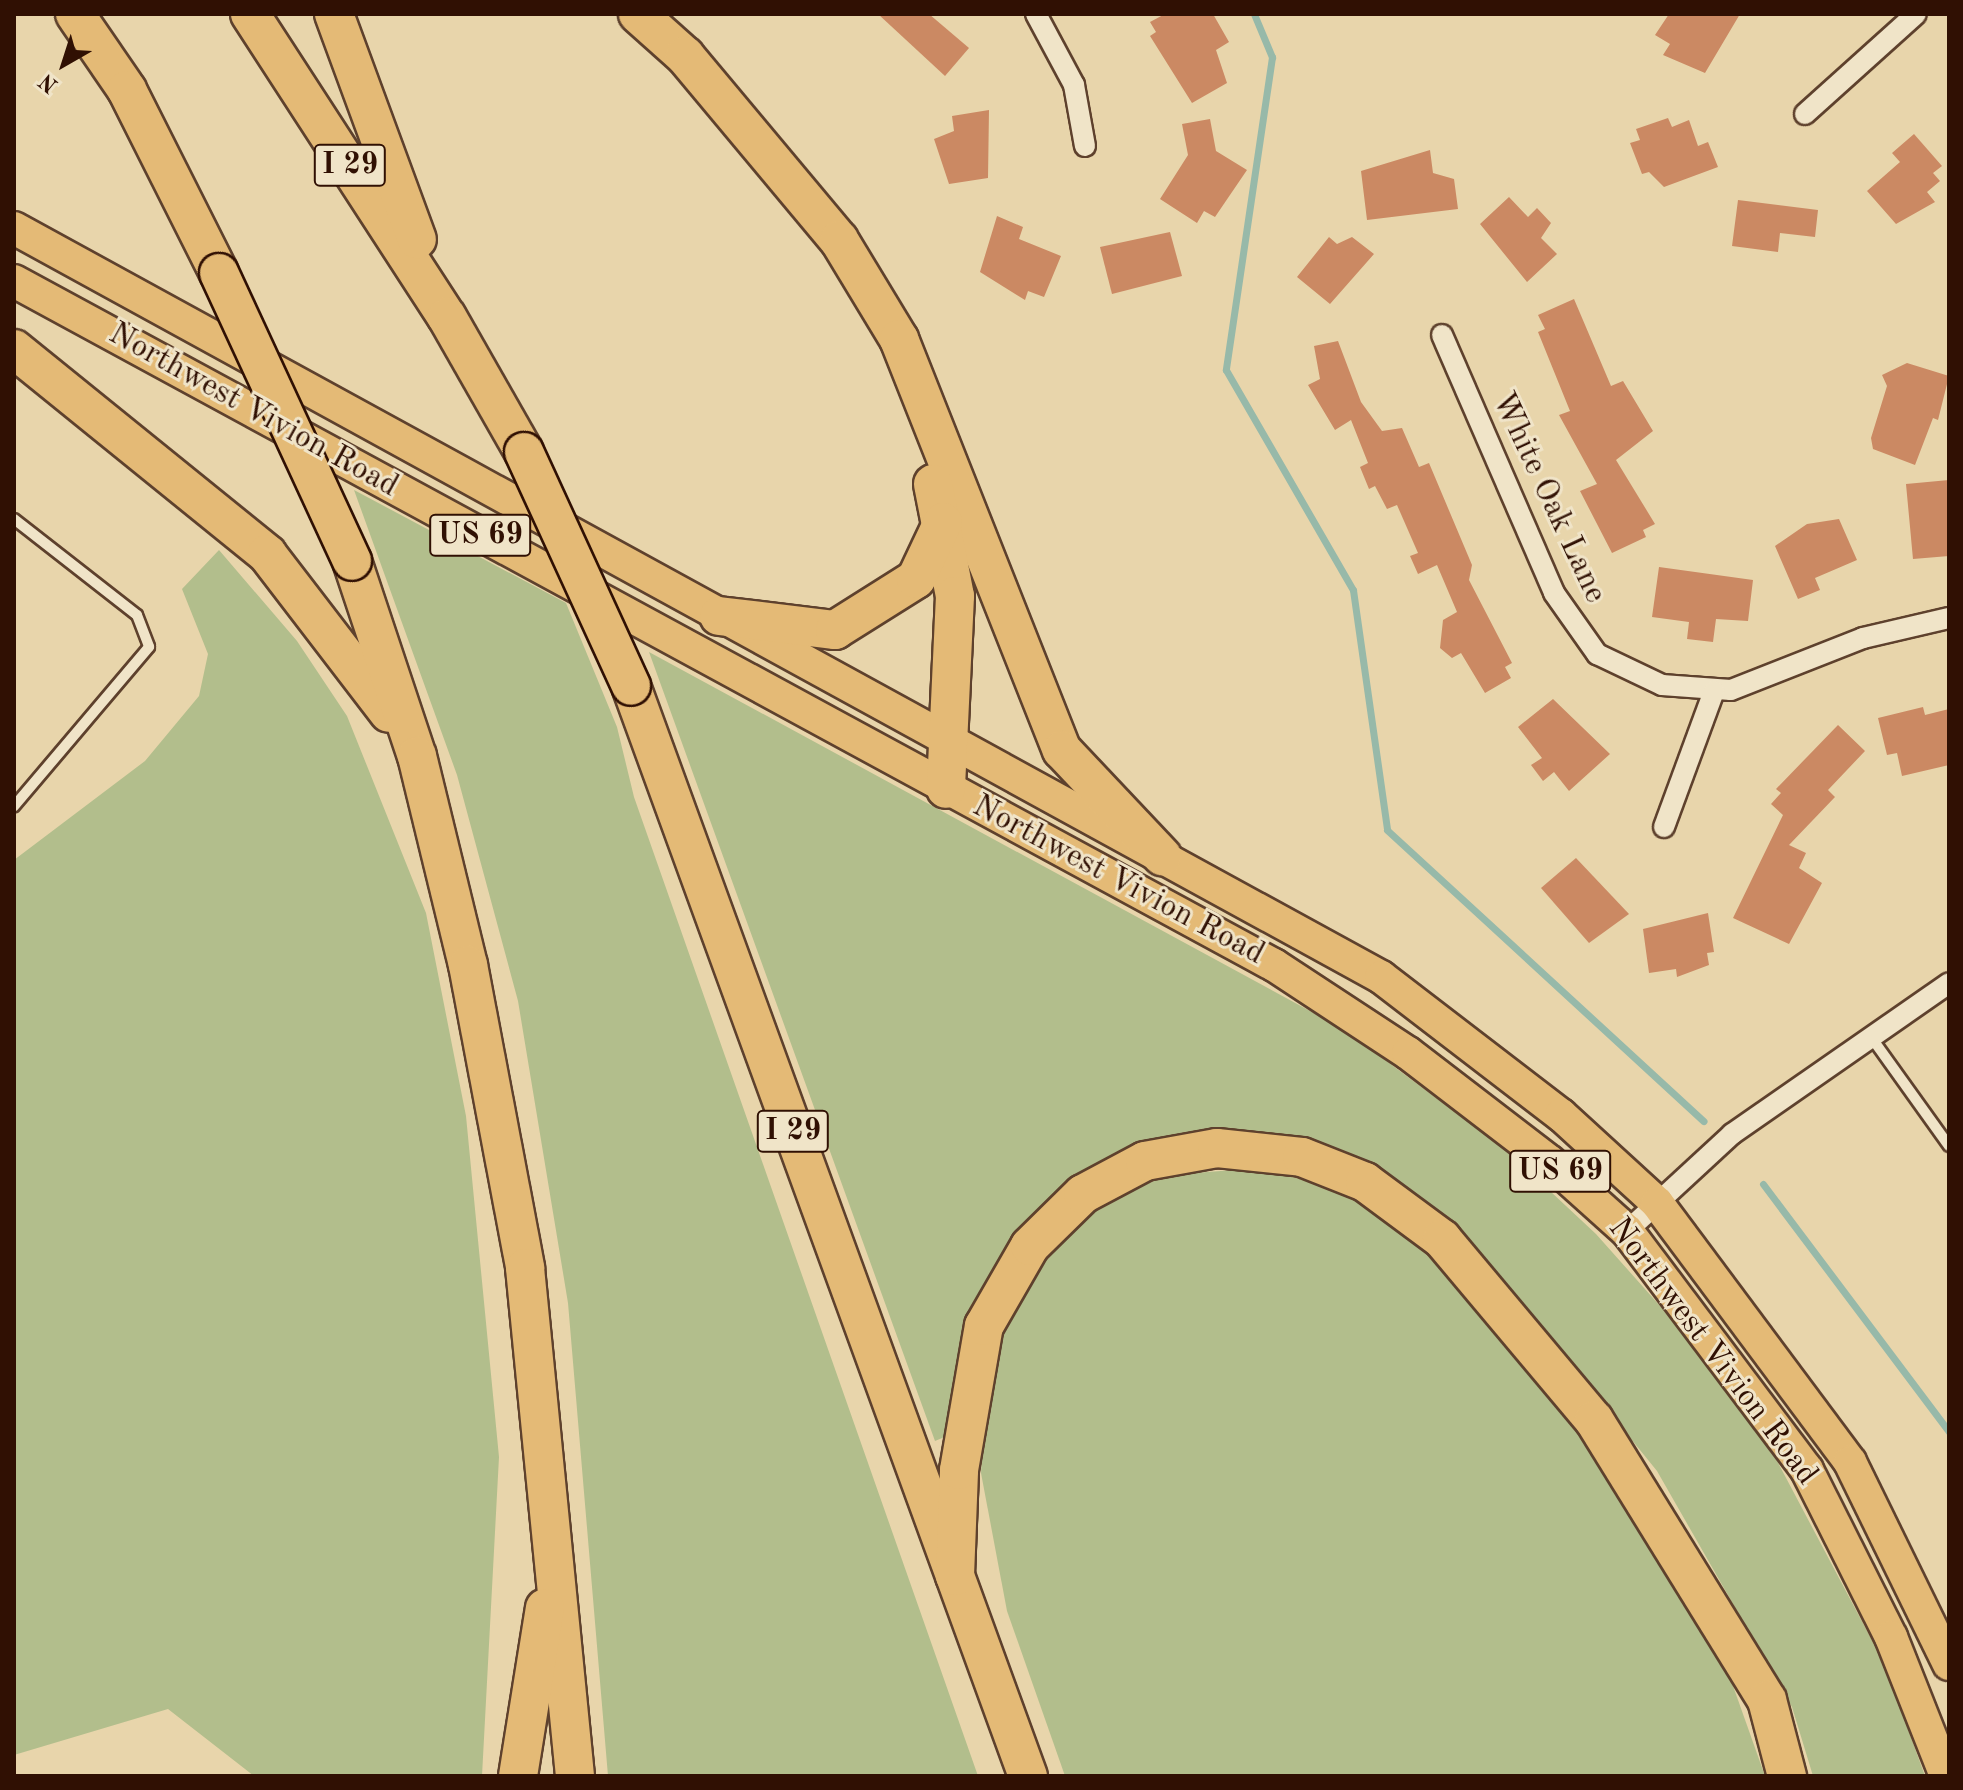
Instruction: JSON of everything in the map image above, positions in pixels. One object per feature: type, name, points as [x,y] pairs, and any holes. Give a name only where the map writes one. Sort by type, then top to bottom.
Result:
[{"type":"highway","points":[[75,14],[127,90],[219,273],[352,561],[417,756],[468,965],[525,1268],[575,1776]]},
{"type":"highway","name":"I 29","points":[[250,14],[447,317],[524,452],[631,686],[1028,1775]]},
{"type":"highway","points":[[334,14],[447,317]]},
{"type":"highway","points":[[614,14],[722,123],[808,230],[873,336],[925,453],[943,522],[955,596],[943,737],[946,789]]},
{"type":"highway","points":[[638,14],[685,56],[839,240],[899,339],[1062,750],[1162,856]]},
{"type":"highway","points":[[14,349],[267,554],[358,665],[417,756]]},
{"type":"highway","points":[[719,616],[835,630],[916,579],[943,522]]},
{"type":"highway","points":[[955,1576],[959,1470],[984,1326],[1030,1246],[1083,1194],[1145,1161],[1217,1148],[1302,1157],[1365,1182],[1442,1239],[1594,1420],[1767,1700],[1787,1776]]},
{"type":"highway","points":[[518,1776],[554,1558]]},
{"type":"main road","name":"Northwest Vivion Road","points":[[14,228],[1381,977],[1561,1115],[1657,1203],[1850,1462],[1949,1664]]},
{"type":"main road","name":"Northwest Vivion Road","points":[[14,281],[1274,965],[1408,1053],[1627,1231],[1807,1470],[1891,1637],[1946,1776]]},
{"type":"street","points":[[1036,14],[1074,85],[1085,146]]},
{"type":"street","points":[[1805,114],[1916,14]]},
{"type":"street","name":"White Oak Lane","points":[[1442,335],[1573,626],[1597,654],[1646,679],[1714,691],[1764,681],[1899,626],[1949,618]]},
{"type":"street","points":[[1664,827],[1714,691]]},
{"type":"street","points":[[1627,1231],[1732,1134],[1949,983]]},
{"type":"lane","points":[[14,519],[137,615],[149,647],[14,806]]},
{"type":"lane","points":[[1871,1037],[1949,1146]]},
{"type":"green space","points":[[354,490],[566,603],[617,727],[634,797],[978,1776],[608,1776],[568,1303],[518,1001],[457,775]]},
{"type":"green space","points":[[219,550],[297,641],[347,716],[426,913],[466,1116],[499,1457],[482,1776],[254,1776],[168,1709],[14,1755],[14,860],[145,761],[199,696],[208,654],[182,589]]},
{"type":"green space","points":[[649,652],[1345,1030],[1507,1151],[1596,1234],[1693,1343],[1776,1459],[1884,1663],[1925,1776],[1813,1776],[1792,1707],[1657,1471],[1549,1338],[1426,1207],[1232,1134],[1031,1219],[981,1291],[960,1354],[947,1436],[935,1441]]},
{"type":"green space","points":[[1260,1168],[1343,1191],[1398,1228],[1461,1287],[1594,1453],[1727,1669],[1765,1776],[1065,1776],[1007,1611],[981,1473],[985,1393],[1002,1330],[1028,1277],[1066,1230],[1114,1198],[1168,1175]]},
{"type":"building","points":[[878,14],[929,14],[969,48],[945,76]]},
{"type":"building","points":[[1165,14],[1213,14],[1229,42],[1216,50],[1227,83],[1192,103],[1150,36],[1156,32],[1150,22]]},
{"type":"building","points":[[1669,14],[1740,14],[1705,73],[1663,55],[1670,44],[1655,35]]},
{"type":"building","points":[[989,110],[988,178],[949,184],[934,139],[954,131],[952,116]]},
{"type":"building","points":[[1668,118],[1672,127],[1689,120],[1698,146],[1708,142],[1718,167],[1664,187],[1649,172],[1642,174],[1630,143],[1640,140],[1636,129]]},
{"type":"building","points":[[1210,119],[1216,151],[1247,170],[1215,217],[1204,211],[1197,223],[1160,199],[1188,155],[1182,124]]},
{"type":"building","points":[[1914,134],[1942,166],[1933,173],[1940,181],[1927,192],[1935,202],[1896,224],[1867,191],[1900,162],[1892,153]]},
{"type":"building","points":[[1430,150],[1433,173],[1454,179],[1458,209],[1367,220],[1361,171]]},
{"type":"building","points":[[1509,197],[1528,217],[1537,208],[1551,223],[1541,238],[1557,254],[1527,282],[1480,224]]},
{"type":"building","points":[[1738,200],[1818,210],[1815,237],[1780,233],[1778,252],[1732,246]]},
{"type":"building","points":[[997,216],[1023,227],[1019,239],[1061,256],[1044,297],[1028,291],[1025,300],[980,272]]},
{"type":"building","points":[[1170,232],[1182,276],[1112,294],[1100,247]]},
{"type":"building","points":[[1329,237],[1337,244],[1352,237],[1374,254],[1330,304],[1297,277]]},
{"type":"building","points":[[1574,299],[1611,386],[1623,381],[1653,431],[1616,460],[1655,524],[1643,530],[1646,537],[1612,553],[1580,491],[1597,484],[1559,415],[1570,411],[1538,332],[1545,329],[1538,315]]},
{"type":"building","points":[[1338,341],[1361,402],[1382,431],[1402,428],[1419,467],[1429,463],[1472,565],[1469,580],[1512,663],[1505,667],[1511,678],[1485,693],[1461,653],[1452,658],[1440,648],[1443,620],[1457,612],[1437,565],[1418,574],[1410,556],[1418,553],[1397,505],[1387,509],[1375,486],[1369,489],[1360,467],[1368,463],[1351,420],[1335,430],[1308,385],[1320,379],[1314,346]]},
{"type":"building","points":[[1907,363],[1949,376],[1938,420],[1933,418],[1915,465],[1873,449],[1871,438],[1887,386],[1882,375]]},
{"type":"building","points":[[1949,480],[1949,556],[1913,559],[1906,484]]},
{"type":"building","points":[[1839,519],[1857,560],[1815,578],[1820,590],[1798,599],[1775,546],[1807,524]]},
{"type":"building","points":[[1659,567],[1753,580],[1748,621],[1716,619],[1713,642],[1687,639],[1689,622],[1652,617]]},
{"type":"building","points":[[1553,699],[1610,754],[1569,791],[1554,772],[1543,781],[1531,765],[1542,758],[1518,727]]},
{"type":"building","points":[[1923,707],[1925,715],[1949,709],[1949,765],[1902,776],[1897,753],[1887,755],[1878,718]]},
{"type":"building","points":[[1838,725],[1865,751],[1828,790],[1835,797],[1789,845],[1806,853],[1799,868],[1822,883],[1789,944],[1733,918],[1783,815],[1771,804],[1781,793],[1776,789]]},
{"type":"building","points":[[1576,858],[1629,914],[1589,943],[1541,888]]},
{"type":"building","points":[[1708,913],[1714,952],[1707,953],[1709,965],[1677,977],[1676,969],[1649,973],[1643,929]]},
{"type":"waterway","points":[[1254,14],[1272,57],[1226,370],[1353,590],[1387,830],[1704,1121]]},
{"type":"waterway","points":[[1763,1184],[1949,1432]]}]
